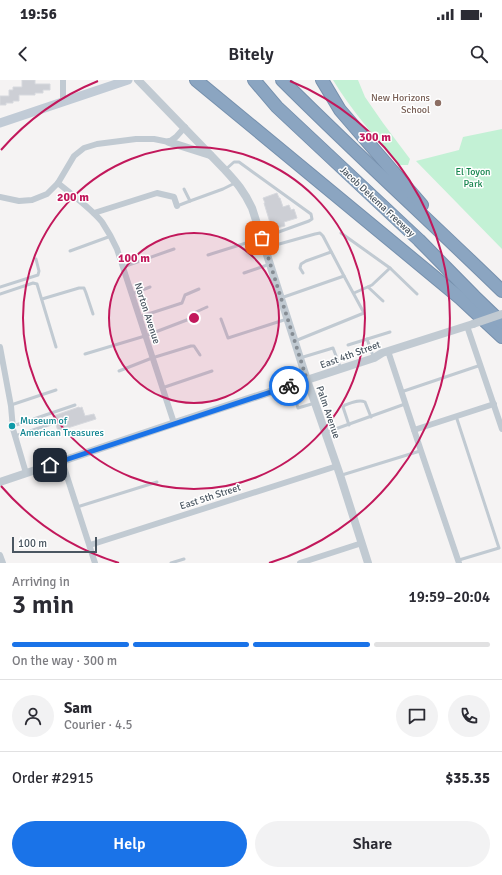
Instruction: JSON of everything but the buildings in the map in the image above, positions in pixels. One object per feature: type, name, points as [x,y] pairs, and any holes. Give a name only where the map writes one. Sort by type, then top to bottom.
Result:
[{"type":"highway","points":[[196,80],[460,298],[502,337]]},
{"type":"highway","points":[[246,80],[277,107]]},
{"type":"highway","name":"Jacob Dekema Freeway","points":[[254,80],[277,107],[419,240],[502,323]]},
{"type":"highway","name":"Jacob Dekema Freeway","points":[[282,80],[331,130],[502,291]]},
{"type":"highway","points":[[322,80],[340,110],[465,255]]},
{"type":"main road","points":[[0,123],[128,80]]},
{"type":"street","points":[[63,80],[63,102]]},
{"type":"street","name":"Palm Avenue","points":[[138,80],[185,127],[236,181],[246,194],[262,238],[294,341],[337,466],[368,563]]},
{"type":"street","points":[[169,142],[185,127]]},
{"type":"street","points":[[0,197],[19,201],[32,200],[47,194],[58,183],[74,156],[84,148],[97,144],[136,139],[154,139],[211,155]]},
{"type":"street","name":"Norton Avenue","points":[[58,183],[94,213],[111,236],[117,249],[174,423]]},
{"type":"street","points":[[94,213],[157,193],[174,197],[177,206]]},
{"type":"street","name":"East 4th Street","points":[[0,482],[502,314]]},
{"type":"street","points":[[470,325],[481,365],[502,429]]},
{"type":"street","points":[[0,347],[8,386],[15,436],[26,473]]},
{"type":"street","points":[[388,351],[459,562]]},
{"type":"street","points":[[0,389],[8,386]]},
{"type":"street","points":[[414,430],[494,404]]},
{"type":"street","points":[[62,461],[95,563]]},
{"type":"street","name":"East 5th Street","points":[[90,545],[337,466]]},
{"type":"street","points":[[300,563],[362,543]]},
{"type":"street","points":[[0,555],[3,563]]},
{"type":"lane","points":[[208,255],[262,238],[312,219],[311,214],[240,162],[234,162],[225,170]]},
{"type":"lane","points":[[177,206],[223,189],[236,181]]},
{"type":"lane","points":[[184,189],[190,201]]},
{"type":"lane","points":[[265,249],[320,233],[332,252],[364,313],[294,341]]},
{"type":"lane","points":[[342,233],[390,268],[417,294]]},
{"type":"lane","points":[[70,251],[111,236]]},
{"type":"lane","points":[[123,267],[174,249]]},
{"type":"lane","points":[[303,273],[300,268],[301,264],[332,252]]},
{"type":"lane","points":[[0,287],[38,275],[40,271],[36,259]]},
{"type":"lane","points":[[244,273],[270,264]]},
{"type":"lane","points":[[354,293],[372,285],[390,268]]},
{"type":"lane","points":[[281,298],[344,276]]},
{"type":"lane","points":[[0,294],[34,283],[37,284],[56,347]]},
{"type":"lane","points":[[132,294],[150,287]]},
{"type":"lane","points":[[368,287],[383,301]]},
{"type":"lane","points":[[42,299],[79,288],[84,288],[93,314]]},
{"type":"lane","points":[[139,317],[182,303],[185,295],[199,289]]},
{"type":"lane","points":[[85,354],[145,336],[192,318],[196,312],[207,307]]},
{"type":"lane","points":[[221,319],[228,338],[287,319]]},
{"type":"lane","points":[[348,345],[390,332]]},
{"type":"lane","points":[[367,339],[374,358]]},
{"type":"lane","points":[[119,372],[152,358],[191,346],[194,346],[200,355]]},
{"type":"lane","points":[[300,358],[333,348],[341,369]]},
{"type":"lane","points":[[401,392],[481,365]]},
{"type":"lane","points":[[162,388],[212,371]]},
{"type":"lane","points":[[285,387],[289,400]]},
{"type":"lane","points":[[11,405],[56,390]]},
{"type":"lane","points":[[281,403],[295,398],[298,408],[315,403]]},
{"type":"lane","points":[[349,425],[343,407],[345,406],[363,401],[365,402],[371,416]]},
{"type":"lane","points":[[325,433],[405,404]]},
{"type":"lane","points":[[13,426],[75,405]]},
{"type":"lane","points":[[456,416],[499,548],[459,562]]},
{"type":"lane","points":[[15,436],[52,424]]},
{"type":"lane","points":[[340,475],[421,451]]},
{"type":"lane","points":[[77,507],[157,482]]},
{"type":"lane","points":[[171,563],[184,559]]},
{"type":"green space","points":[[333,80],[358,80],[365,97],[410,159],[408,165],[399,165],[356,113]]},
{"type":"green space","name":"El Toyon Park","points":[[502,129],[502,249],[416,161],[459,150],[463,137]]},
{"type":"way so far","points":[[262,238],[307,380],[289,386]]},
{"type":"place","name":"New Horizons School","points":[[438,103]]},
{"type":"place","name":"Museum of American Treasures","points":[[12,426]]},
{"type":"route","points":[[50,465],[289,386]]}]
